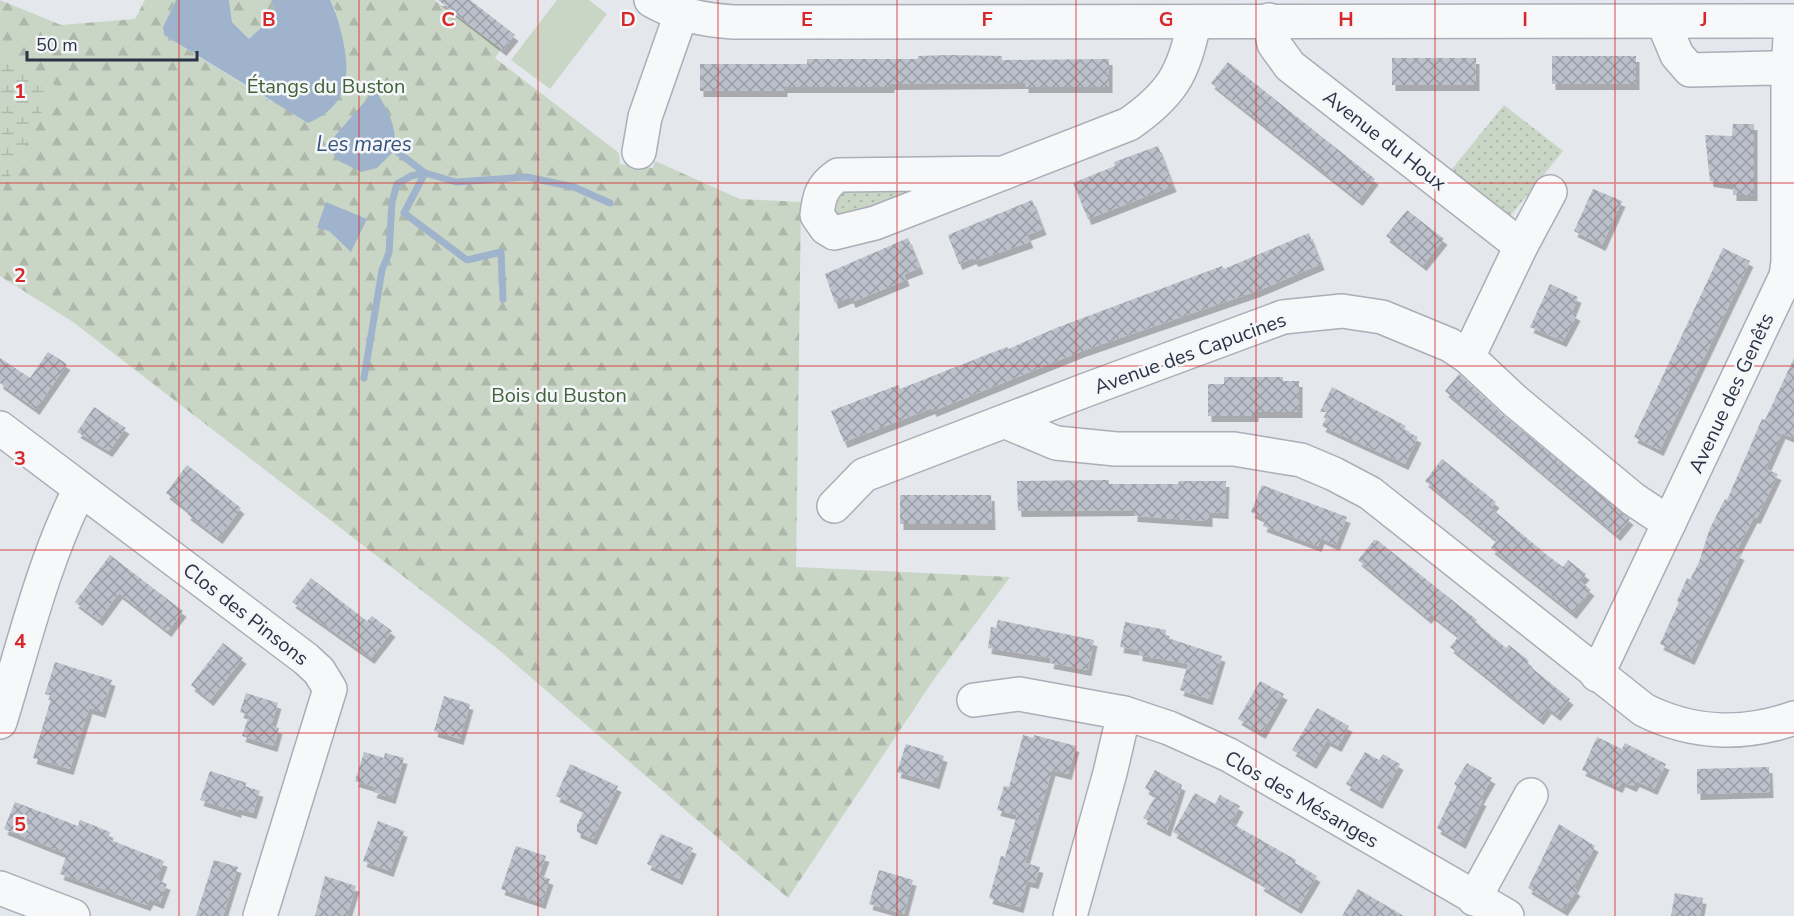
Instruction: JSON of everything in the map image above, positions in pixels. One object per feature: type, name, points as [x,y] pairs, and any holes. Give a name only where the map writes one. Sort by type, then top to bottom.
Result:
[{"type":"street","points":[[651,0],[681,14],[704,20],[734,22],[1142,20],[1194,23],[1269,20],[1363,11],[1663,22],[1793,21]]},
{"type":"street","points":[[639,152],[645,117],[681,14]]},
{"type":"street","name":"Avenue du Houx","points":[[1269,20],[1274,44],[1290,66],[1521,246]]},
{"type":"street","name":"Avenue des Genêts","points":[[1598,675],[1773,305],[1791,262],[1793,21]]},
{"type":"street","points":[[1663,22],[1677,55],[1690,70],[1772,68],[1791,72]]},
{"type":"street","points":[[1004,172],[838,175],[826,184],[819,198],[817,215],[826,228],[834,233],[875,223],[1129,124],[1152,108],[1171,87],[1187,59],[1194,23]]},
{"type":"street","points":[[1468,357],[1521,246],[1550,192]]},
{"type":"street","name":"Avenue des Capucines","points":[[834,506],[864,475],[1224,338],[1301,314],[1342,311],[1382,318],[1430,335],[1468,357],[1515,401],[1633,499],[1669,523]]},
{"type":"street","points":[[1006,422],[1056,443],[1116,448],[1234,449],[1300,460],[1334,474],[1370,493],[1644,710],[1689,726],[1736,731],[1773,725],[1794,718]]},
{"type":"street","name":"Clos des Pinsons","points":[[0,428],[306,659],[319,671],[330,689],[260,916]]},
{"type":"street","points":[[0,722],[51,556],[64,520],[80,489]]},
{"type":"street","name":"Clos des Mésanges","points":[[974,700],[1019,694],[1124,713],[1169,728],[1229,755],[1474,899],[1507,916]]},
{"type":"street","points":[[1070,916],[1110,774],[1124,713]]},
{"type":"street","points":[[1474,899],[1531,795]]},
{"type":"street","points":[[0,888],[73,916]]},
{"type":"green space","name":"Bois du Buston","points":[[0,0],[61,25],[135,19],[145,0],[176,0],[163,27],[164,35],[272,102],[336,11],[330,0],[434,0],[501,49],[495,58],[619,153],[620,164],[653,168],[655,161],[740,199],[801,202],[796,567],[1010,577],[932,682],[788,898],[499,650],[73,322],[0,276]]},
{"type":"green space","points":[[229,0],[271,0],[276,14],[249,39],[232,22]]},
{"type":"green space","points":[[557,0],[589,0],[607,14],[550,89],[511,60]]},
{"type":"green space","points":[[0,59],[55,85],[0,196]]},
{"type":"green space","points":[[1504,105],[1563,151],[1506,221],[1448,174]]},
{"type":"green space","points":[[942,185],[852,215],[840,215],[833,210],[840,190]]},
{"type":"water","points":[[176,0],[229,0],[232,22],[249,39],[276,14],[271,0],[330,0],[336,13],[345,50],[346,76],[339,98],[332,108],[308,123],[164,35],[163,27]]},
{"type":"water","name":"Les mares","points":[[375,90],[391,118],[395,150],[377,168],[361,172],[339,161],[326,146]]},
{"type":"water","points":[[326,202],[367,219],[351,252],[329,231],[317,228]]},
{"type":"building","points":[[438,0],[470,0],[515,35],[503,50]]},
{"type":"building","points":[[918,56],[1002,56],[1002,60],[1109,59],[1109,87],[1025,87],[1025,83],[891,84],[891,87],[784,87],[784,91],[700,91],[700,64],[807,64],[807,59],[918,59]]},
{"type":"building","points":[[1552,56],[1636,56],[1636,84],[1552,84]]},
{"type":"building","points":[[1392,58],[1476,58],[1476,85],[1392,85]]},
{"type":"building","points":[[1228,62],[1375,179],[1359,200],[1211,83]]},
{"type":"building","points":[[1733,124],[1754,124],[1754,195],[1733,195],[1733,184],[1710,181],[1705,135],[1732,136]]},
{"type":"building","points":[[1158,146],[1173,186],[1088,219],[1073,183],[1115,166],[1114,162]]},
{"type":"building","points":[[1593,189],[1622,201],[1602,245],[1574,231]]},
{"type":"building","points":[[1032,200],[1043,229],[1027,235],[1030,242],[975,261],[973,258],[959,264],[948,235]]},
{"type":"building","points":[[1407,210],[1444,239],[1423,265],[1386,236]]},
{"type":"building","points":[[1309,233],[1321,264],[1257,291],[1082,351],[933,411],[932,408],[844,442],[831,411],[898,385],[900,389],[1007,347],[1008,349],[1056,328],[1222,266],[1224,269]]},
{"type":"building","points":[[908,238],[920,268],[904,274],[906,280],[852,302],[850,297],[835,303],[825,274]]},
{"type":"building","points":[[1723,248],[1750,261],[1660,450],[1634,437]]},
{"type":"building","points":[[1550,284],[1578,297],[1572,312],[1577,315],[1563,341],[1530,327]]},
{"type":"building","points":[[48,352],[67,364],[36,409],[0,383],[0,358],[30,378]]},
{"type":"building","points":[[1794,358],[1794,438],[1782,433],[1766,469],[1778,474],[1757,518],[1754,517],[1736,552],[1741,554],[1691,659],[1660,644],[1687,578],[1690,580],[1699,562],[1710,528],[1725,499],[1727,500],[1762,419],[1765,420]]},
{"type":"building","points":[[1459,374],[1503,415],[1630,519],[1617,535],[1445,391]]},
{"type":"building","points":[[1224,377],[1283,377],[1283,381],[1299,381],[1299,412],[1255,412],[1255,416],[1208,416],[1208,384],[1224,384]]},
{"type":"building","points":[[1332,387],[1406,426],[1404,430],[1418,437],[1405,464],[1322,426],[1329,412],[1320,412]]},
{"type":"building","points":[[94,407],[126,428],[109,451],[77,432]]},
{"type":"building","points":[[1442,459],[1496,502],[1491,508],[1547,555],[1563,567],[1568,560],[1586,574],[1580,581],[1591,590],[1573,613],[1491,548],[1497,540],[1425,481]]},
{"type":"building","points":[[187,465],[241,508],[219,538],[187,514],[189,511],[166,493]]},
{"type":"building","points":[[1109,480],[1109,484],[1226,481],[1225,513],[1209,512],[1209,521],[1134,516],[1134,510],[1018,511],[1017,481]]},
{"type":"building","points":[[1262,485],[1347,517],[1336,545],[1321,538],[1318,546],[1263,526],[1266,519],[1251,512]]},
{"type":"building","points":[[900,495],[991,495],[992,524],[900,524]]},
{"type":"building","points":[[1374,540],[1377,540],[1477,620],[1475,622],[1506,648],[1509,645],[1529,661],[1527,664],[1570,699],[1557,715],[1548,708],[1540,719],[1450,647],[1459,636],[1431,614],[1428,618],[1358,560]]},
{"type":"building","points":[[110,555],[183,611],[168,631],[119,593],[99,620],[75,602]]},
{"type":"building","points":[[311,578],[367,621],[372,616],[392,631],[371,658],[292,602]]},
{"type":"building","points":[[998,620],[1094,640],[1088,670],[1050,663],[1051,658],[988,648],[991,627],[996,628]]},
{"type":"building","points":[[1125,622],[1166,630],[1165,637],[1222,656],[1209,699],[1180,690],[1188,664],[1139,655],[1139,650],[1120,647]]},
{"type":"building","points":[[223,643],[243,658],[210,700],[191,685]]},
{"type":"building","points":[[55,662],[112,680],[102,712],[89,708],[70,769],[33,758],[52,696],[45,694]]},
{"type":"building","points":[[1260,681],[1284,694],[1262,733],[1238,719]]},
{"type":"building","points":[[246,693],[278,703],[271,726],[279,728],[274,746],[242,736],[249,715],[240,712]]},
{"type":"building","points":[[444,696],[470,704],[460,739],[434,731]]},
{"type":"building","points":[[1317,708],[1349,726],[1338,746],[1327,740],[1313,763],[1292,750]]},
{"type":"building","points":[[1023,735],[1033,738],[1034,735],[1076,746],[1068,774],[1052,770],[1025,863],[1040,867],[1035,883],[1027,881],[1020,907],[989,898],[1001,856],[1005,857],[1017,815],[997,810],[1004,786],[1009,787]]},
{"type":"building","points":[[1597,737],[1622,749],[1625,743],[1666,764],[1654,789],[1636,781],[1633,786],[1622,781],[1619,787],[1582,770]]},
{"type":"building","points":[[906,744],[944,756],[936,783],[897,772]]},
{"type":"building","points":[[364,752],[384,758],[385,753],[404,758],[392,798],[373,792],[375,787],[355,781]]},
{"type":"building","points":[[1365,752],[1379,760],[1383,754],[1400,764],[1379,803],[1346,784]]},
{"type":"building","points":[[1467,763],[1492,778],[1480,799],[1483,800],[1462,843],[1437,828],[1457,786],[1454,784]]},
{"type":"building","points":[[570,764],[618,786],[593,839],[577,832],[577,825],[585,809],[556,796]]},
{"type":"building","points":[[1769,767],[1770,792],[1697,794],[1697,769]]},
{"type":"building","points":[[1155,770],[1182,785],[1167,831],[1143,818],[1156,795],[1145,788]]},
{"type":"building","points":[[210,771],[247,783],[245,786],[260,791],[253,813],[238,809],[238,812],[200,800]]},
{"type":"building","points":[[1195,793],[1215,804],[1220,795],[1240,806],[1231,823],[1296,860],[1295,863],[1317,876],[1298,908],[1260,885],[1262,882],[1173,832]]},
{"type":"building","points":[[15,802],[78,826],[80,820],[110,832],[108,839],[164,861],[157,880],[167,884],[160,903],[150,899],[147,905],[60,874],[67,854],[4,829]]},
{"type":"building","points":[[378,821],[404,831],[390,871],[363,861]]},
{"type":"building","points":[[1559,824],[1595,846],[1574,888],[1577,890],[1564,910],[1528,888]]},
{"type":"building","points":[[661,834],[693,848],[679,879],[647,864]]},
{"type":"building","points":[[516,846],[546,856],[539,875],[550,879],[542,903],[501,889]]},
{"type":"building","points":[[214,860],[238,867],[223,916],[196,916]]},
{"type":"building","points":[[879,870],[913,880],[904,914],[869,904]]},
{"type":"building","points":[[325,876],[356,886],[347,916],[315,916]]},
{"type":"building","points":[[1358,889],[1404,916],[1342,916]]},
{"type":"building","points":[[1675,893],[1703,898],[1700,916],[1671,916]]},
{"type":"waterway","points":[[395,150],[425,173],[456,182],[527,177],[574,187],[610,203]]},
{"type":"waterway","points":[[425,173],[404,213],[467,260],[501,252],[503,299]]},
{"type":"waterway","points":[[364,378],[382,270],[389,253],[392,202],[397,184],[411,176],[425,173]]},
{"type":"park label","name":"Étangs du Buston","points":[[326,86]]}]
